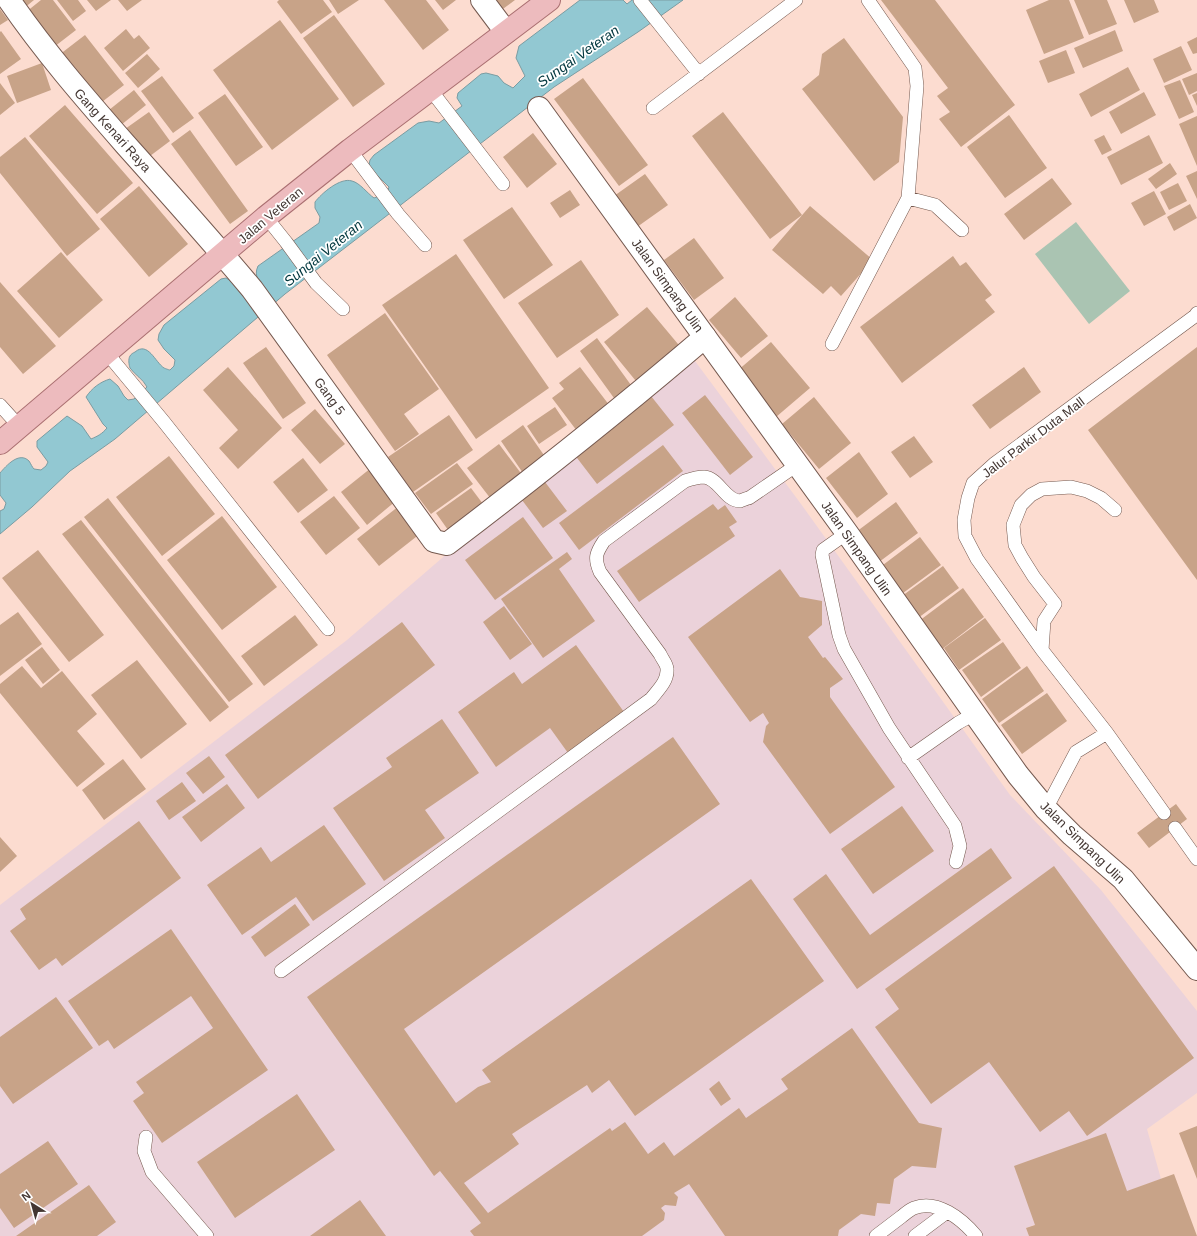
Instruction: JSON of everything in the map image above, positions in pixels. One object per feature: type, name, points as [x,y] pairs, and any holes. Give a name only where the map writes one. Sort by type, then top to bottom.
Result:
[{"type":"main road","name":"Gang Kenari Raya","points":[[9,0],[26,25],[70,82],[223,254]]},
{"type":"main road","points":[[482,0],[506,32]]},
{"type":"main road","name":"Jalan Veteran","points":[[0,443],[266,217],[350,150],[549,0]]},
{"type":"main road","name":"Jalan Simpang Ulin","points":[[539,108],[847,533],[1018,775],[1046,809],[1072,835],[1123,880],[1197,969]]},
{"type":"main road","name":"Gang 5","points":[[223,254],[272,316],[434,541],[448,544],[655,380],[705,337]]},
{"type":"lane","points":[[640,0],[699,74]]},
{"type":"lane","points":[[653,108],[796,0]]},
{"type":"lane","points":[[832,344],[908,198],[917,86],[915,68],[868,0]]},
{"type":"lane","points":[[430,89],[503,184]]},
{"type":"lane","points":[[350,150],[398,214],[425,245]]},
{"type":"lane","points":[[908,198],[935,205],[962,230]]},
{"type":"lane","points":[[266,217],[316,283],[343,308]]},
{"type":"lane","name":"Jalur Parkir Duta Mall","points":[[1164,813],[1107,733],[1042,650],[977,559],[965,536],[964,520],[968,498],[973,483],[994,464],[1195,316],[1197,313]]},
{"type":"lane","points":[[106,352],[164,422],[328,630]]},
{"type":"lane","points":[[0,405],[20,426]]},
{"type":"lane","points":[[281,970],[651,699],[660,689],[666,679],[667,668],[660,654],[600,572],[598,567],[596,561],[598,550],[604,541],[686,481],[706,477],[715,482],[732,499],[741,501],[749,498],[797,464]]},
{"type":"lane","points":[[1042,650],[1044,621],[1054,604],[1034,577],[1015,544],[1013,525],[1021,505],[1031,494],[1042,489],[1071,487],[1086,491],[1101,498],[1115,510]]},
{"type":"lane","points":[[847,533],[823,550],[822,555],[839,635],[844,649],[889,728],[955,826],[960,846],[956,862]]},
{"type":"lane","points":[[908,758],[958,723],[974,714]]},
{"type":"lane","points":[[1046,809],[1076,752],[1107,733]]},
{"type":"lane","points":[[1175,828],[1197,859]]},
{"type":"lane","points":[[146,1137],[144,1151],[152,1172],[207,1236]]},
{"type":"lane","points":[[876,1236],[913,1208],[923,1205],[935,1207],[947,1212],[962,1222],[976,1236]]},
{"type":"lane","points":[[915,1236],[947,1212]]},
{"type":"shaded area","points":[[692,357],[801,504],[1010,795],[1101,890],[1197,1011],[1197,1093],[1147,1129],[1161,1179],[1026,1228],[1029,1236],[0,1236],[0,905],[347,640],[478,527]]},
{"type":"green space","points":[[1076,222],[1130,291],[1089,324],[1035,254]]},
{"type":"water","name":"Sungai Veteran","points":[[580,0],[623,0],[627,4],[632,0],[683,0],[638,32],[554,87],[285,294],[115,439],[70,471],[32,507],[0,534],[0,511],[4,509],[6,503],[0,495],[0,473],[9,463],[17,459],[25,458],[34,469],[41,470],[46,466],[48,462],[37,447],[37,441],[67,416],[82,426],[91,439],[102,433],[107,428],[86,397],[94,388],[110,379],[118,386],[128,400],[134,399],[147,387],[130,368],[129,359],[131,354],[140,349],[144,349],[148,351],[164,368],[170,370],[174,366],[175,360],[164,349],[158,340],[159,334],[164,325],[221,279],[226,278],[264,294],[266,289],[256,273],[258,266],[319,223],[320,217],[315,208],[315,202],[322,195],[331,187],[347,180],[358,184],[374,198],[387,193],[389,187],[369,165],[370,160],[374,155],[418,123],[429,121],[439,123],[462,106],[457,98],[458,93],[481,74],[486,73],[498,76],[504,83],[513,88],[525,76],[516,58],[519,46]]},
{"type":"building","points":[[16,0],[34,0],[23,9]]},
{"type":"building","points":[[41,0],[53,0],[76,30],[54,47],[26,12]]},
{"type":"building","points":[[57,0],[78,0],[86,11],[73,21]]},
{"type":"building","points":[[87,0],[111,0],[96,11]]},
{"type":"building","points":[[118,0],[142,0],[127,11]]},
{"type":"building","points":[[279,0],[323,0],[332,12],[301,34],[277,2]]},
{"type":"building","points":[[329,0],[359,0],[338,14]]},
{"type":"building","points":[[384,0],[426,0],[449,30],[423,50]]},
{"type":"building","points":[[435,0],[456,0],[443,10]]},
{"type":"building","points":[[486,0],[515,0],[496,14]]},
{"type":"building","points":[[881,0],[935,0],[1015,105],[961,147],[939,119],[950,112],[937,96],[948,88]]},
{"type":"building","points":[[1049,0],[1069,0],[1084,38],[1044,54],[1026,10]]},
{"type":"building","points":[[1074,0],[1107,0],[1117,24],[1089,35]]},
{"type":"building","points":[[1124,0],[1154,0],[1159,12],[1134,23]]},
{"type":"building","points":[[0,9],[8,20],[0,25]]},
{"type":"building","points":[[334,15],[385,84],[353,107],[303,38]]},
{"type":"building","points":[[280,20],[339,99],[272,150],[213,70]]},
{"type":"building","points":[[126,29],[134,39],[139,35],[150,48],[123,71],[104,48]]},
{"type":"building","points":[[1115,30],[1123,51],[1083,68],[1074,48]]},
{"type":"building","points":[[1,31],[21,59],[0,74],[0,32]]},
{"type":"building","points":[[85,35],[124,85],[98,105],[59,55]]},
{"type":"building","points":[[1197,37],[1197,53],[1193,54],[1187,42]]},
{"type":"building","points":[[844,38],[903,117],[899,162],[874,181],[802,89],[819,75],[822,54]]},
{"type":"building","points":[[1181,46],[1192,70],[1164,83],[1153,59]]},
{"type":"building","points":[[1066,50],[1075,73],[1048,83],[1039,61]]},
{"type":"building","points":[[147,54],[160,69],[138,88],[125,73]]},
{"type":"building","points":[[42,63],[51,90],[17,103],[7,76]]},
{"type":"building","points":[[1128,67],[1140,90],[1091,117],[1079,94]]},
{"type":"building","points":[[1197,73],[1197,91],[1189,95],[1182,79]]},
{"type":"building","points":[[162,76],[194,118],[173,133],[141,91]]},
{"type":"building","points":[[583,78],[648,165],[619,186],[554,99]]},
{"type":"building","points":[[1180,80],[1194,112],[1179,119],[1164,86]]},
{"type":"building","points":[[0,83],[15,103],[0,115]]},
{"type":"building","points":[[134,90],[146,105],[121,125],[109,110]]},
{"type":"building","points":[[1144,92],[1156,115],[1121,134],[1109,112]]},
{"type":"building","points":[[1197,93],[1197,106],[1192,95]]},
{"type":"building","points":[[225,94],[263,147],[236,166],[198,113]]},
{"type":"building","points":[[65,105],[133,183],[97,214],[29,136]]},
{"type":"building","points":[[149,112],[170,141],[146,159],[125,129]]},
{"type":"building","points":[[723,112],[802,215],[770,239],[692,136]]},
{"type":"building","points":[[1009,115],[1047,168],[1005,198],[967,147]]},
{"type":"building","points":[[1197,116],[1197,166],[1179,124]]},
{"type":"building","points":[[190,130],[248,211],[230,224],[171,144]]},
{"type":"building","points":[[533,133],[557,164],[527,188],[503,157]]},
{"type":"building","points":[[1104,135],[1112,150],[1102,155],[1094,140]]},
{"type":"building","points":[[1149,135],[1163,163],[1121,185],[1107,157]]},
{"type":"building","points":[[25,137],[100,229],[67,256],[0,173],[0,157]]},
{"type":"building","points":[[1170,163],[1177,174],[1156,189],[1148,179]]},
{"type":"building","points":[[1197,171],[1197,199],[1186,176]]},
{"type":"building","points":[[645,174],[668,205],[637,227],[614,196]]},
{"type":"building","points":[[1052,178],[1072,204],[1024,240],[1004,214]]},
{"type":"building","points":[[1178,183],[1187,201],[1169,210],[1160,192]]},
{"type":"building","points":[[139,186],[188,244],[149,277],[100,219]]},
{"type":"building","points":[[570,190],[580,205],[560,218],[550,203]]},
{"type":"building","points":[[1154,191],[1166,214],[1144,226],[1131,203]]},
{"type":"building","points":[[1190,204],[1197,218],[1174,231],[1167,217]]},
{"type":"building","points":[[810,206],[873,260],[841,296],[831,286],[823,294],[772,250]]},
{"type":"building","points":[[512,207],[553,265],[504,299],[463,240]]},
{"type":"building","points":[[694,238],[724,278],[694,300],[664,260]]},
{"type":"building","points":[[61,252],[103,300],[59,338],[17,291]]},
{"type":"building","points":[[456,254],[549,388],[476,439],[382,305]]},
{"type":"building","points":[[953,256],[960,266],[966,262],[992,295],[985,300],[995,312],[902,383],[860,327]]},
{"type":"building","points":[[581,260],[619,315],[557,358],[518,303]]},
{"type":"building","points":[[0,282],[56,346],[23,374],[0,347]]},
{"type":"building","points":[[735,297],[768,336],[741,358],[709,320]]},
{"type":"building","points":[[647,307],[683,350],[640,386],[604,342]]},
{"type":"building","points":[[385,313],[439,389],[404,414],[419,434],[395,451],[327,355]]},
{"type":"building","points":[[597,338],[636,392],[619,405],[580,351]]},
{"type":"building","points":[[771,342],[810,388],[776,417],[737,371]]},
{"type":"building","points":[[266,347],[306,403],[283,419],[243,363]]},
{"type":"building","points":[[1197,347],[1197,580],[1088,430]]},
{"type":"building","points":[[228,367],[282,428],[238,469],[219,448],[238,430],[203,390]]},
{"type":"building","points":[[580,367],[613,410],[580,435],[552,398],[564,389],[559,383]]},
{"type":"building","points":[[1024,367],[1041,392],[990,429],[972,405]]},
{"type":"building","points":[[705,395],[753,457],[730,475],[682,413]]},
{"type":"building","points":[[651,396],[674,425],[597,484],[574,454]]},
{"type":"building","points":[[814,397],[851,443],[819,469],[782,424]]},
{"type":"building","points":[[555,407],[567,425],[539,444],[527,426]]},
{"type":"building","points":[[315,409],[345,444],[320,464],[291,430]]},
{"type":"building","points":[[449,415],[473,450],[413,492],[388,457]]},
{"type":"building","points":[[523,425],[548,461],[525,476],[501,441]]},
{"type":"building","points":[[914,436],[933,462],[910,478],[891,452]]},
{"type":"building","points":[[499,444],[526,480],[494,503],[467,468]]},
{"type":"building","points":[[663,445],[683,471],[579,550],[559,523]]},
{"type":"building","points":[[859,452],[888,494],[857,518],[826,478]]},
{"type":"building","points":[[169,456],[215,514],[162,556],[116,497]]},
{"type":"building","points":[[303,458],[328,490],[298,513],[273,482]]},
{"type":"building","points":[[457,463],[473,484],[431,514],[415,493]]},
{"type":"building","points":[[371,468],[397,500],[367,525],[341,492]]},
{"type":"building","points":[[545,482],[567,511],[543,528],[522,500]]},
{"type":"building","points":[[471,488],[489,512],[453,537],[436,513]]},
{"type":"building","points":[[334,496],[360,528],[326,555],[300,522]]},
{"type":"building","points":[[108,498],[253,684],[229,702],[84,517]]},
{"type":"building","points":[[896,502],[918,533],[879,562],[856,532]]},
{"type":"building","points":[[713,504],[718,510],[725,505],[737,522],[729,527],[735,536],[639,602],[617,571]]},
{"type":"building","points":[[399,506],[421,533],[379,566],[357,539]]},
{"type":"building","points":[[222,516],[277,587],[222,630],[167,560]]},
{"type":"building","points":[[523,517],[553,558],[495,600],[465,560]]},
{"type":"building","points":[[81,520],[229,707],[210,722],[62,534]]},
{"type":"building","points":[[920,537],[941,565],[899,596],[879,568]]},
{"type":"building","points":[[38,550],[104,635],[69,662],[2,578]]},
{"type":"building","points":[[567,552],[572,559],[559,569],[595,621],[543,658],[501,599]]},
{"type":"building","points":[[943,566],[959,588],[918,618],[902,596]]},
{"type":"building","points":[[780,569],[800,597],[822,601],[822,625],[808,637],[823,658],[825,657],[843,679],[830,688],[830,697],[895,787],[830,834],[763,742],[766,726],[769,723],[763,713],[750,722],[688,637]]},
{"type":"building","points":[[963,588],[984,617],[937,653],[915,624]]},
{"type":"building","points":[[504,606],[532,644],[510,660],[483,622]]},
{"type":"building","points":[[18,612],[42,644],[0,676],[0,625]]},
{"type":"building","points":[[295,615],[318,645],[264,686],[241,656]]},
{"type":"building","points":[[985,618],[1001,640],[959,670],[944,648]]},
{"type":"building","points":[[402,622],[435,665],[258,799],[225,755]]},
{"type":"building","points":[[1003,642],[1021,668],[981,697],[962,670]]},
{"type":"building","points":[[576,645],[624,712],[568,753],[550,728],[496,767],[458,712],[514,672],[522,684]]},
{"type":"building","points":[[42,647],[60,670],[43,684],[25,660]]},
{"type":"building","points":[[137,660],[187,724],[141,759],[91,695]]},
{"type":"building","points":[[22,666],[41,688],[62,671],[97,714],[77,731],[105,764],[77,787],[0,693],[0,684]]},
{"type":"building","points":[[1027,666],[1044,691],[999,723],[982,699]]},
{"type":"building","points":[[1047,693],[1067,721],[1022,754],[1001,725]]},
{"type":"building","points":[[442,719],[479,773],[425,810],[445,838],[384,881],[333,808],[392,767],[386,758]]},
{"type":"building","points":[[673,737],[720,804],[404,1029],[456,1103],[478,1087],[491,1082],[482,1070],[751,879],[824,981],[635,1116],[609,1080],[592,1093],[587,1085],[512,1134],[519,1144],[464,1183],[488,1213],[610,1128],[612,1131],[625,1122],[648,1154],[664,1142],[674,1156],[739,1108],[746,1118],[788,1089],[781,1079],[852,1028],[919,1123],[942,1128],[936,1168],[912,1166],[894,1179],[890,1204],[877,1203],[875,1216],[861,1214],[839,1230],[838,1236],[725,1236],[689,1184],[674,1193],[678,1197],[676,1206],[665,1205],[661,1208],[665,1213],[664,1220],[642,1236],[474,1236],[470,1231],[481,1223],[440,1171],[434,1176],[307,997]]},
{"type":"building","points":[[209,756],[225,777],[203,794],[186,773]]},
{"type":"building","points":[[123,759],[146,789],[104,820],[82,790]]},
{"type":"building","points":[[182,782],[196,801],[169,820],[156,801]]},
{"type":"building","points":[[227,784],[245,808],[201,842],[182,817]]},
{"type":"building","points":[[1176,804],[1187,819],[1149,848],[1137,833]]},
{"type":"building","points":[[902,806],[934,851],[873,894],[841,849]]},
{"type":"building","points":[[139,821],[181,878],[62,966],[56,958],[39,970],[10,931],[26,919],[20,909]]},
{"type":"building","points":[[324,825],[366,884],[313,921],[296,897],[242,935],[207,885],[261,847],[271,862]]},
{"type":"building","points":[[0,837],[17,856],[0,872]]},
{"type":"building","points":[[991,848],[1012,878],[857,989],[793,899],[826,874],[870,935]]},
{"type":"building","points":[[1054,866],[1194,1058],[1087,1136],[1069,1111],[1040,1132],[989,1062],[931,1104],[875,1027],[899,1009],[885,989]]},
{"type":"building","points":[[295,904],[310,925],[265,957],[251,937]]},
{"type":"building","points":[[171,929],[268,1070],[162,1143],[133,1101],[144,1093],[136,1082],[213,1028],[191,996],[114,1049],[108,1040],[99,1046],[68,1001]]},
{"type":"building","points":[[56,997],[93,1048],[13,1104],[0,1086],[0,1037]]},
{"type":"building","points":[[719,1081],[731,1099],[721,1106],[709,1089]]},
{"type":"building","points":[[297,1094],[335,1150],[235,1218],[197,1162]]},
{"type":"building","points":[[1197,1126],[1197,1179],[1179,1133]]},
{"type":"building","points":[[1106,1133],[1127,1191],[1174,1174],[1197,1236],[1029,1236],[1026,1228],[1035,1225],[1014,1166]]},
{"type":"building","points":[[48,1141],[78,1184],[14,1228],[0,1208],[0,1174]]},
{"type":"building","points":[[89,1185],[116,1222],[97,1236],[16,1236]]},
{"type":"building","points":[[360,1200],[386,1236],[310,1236]]}]
